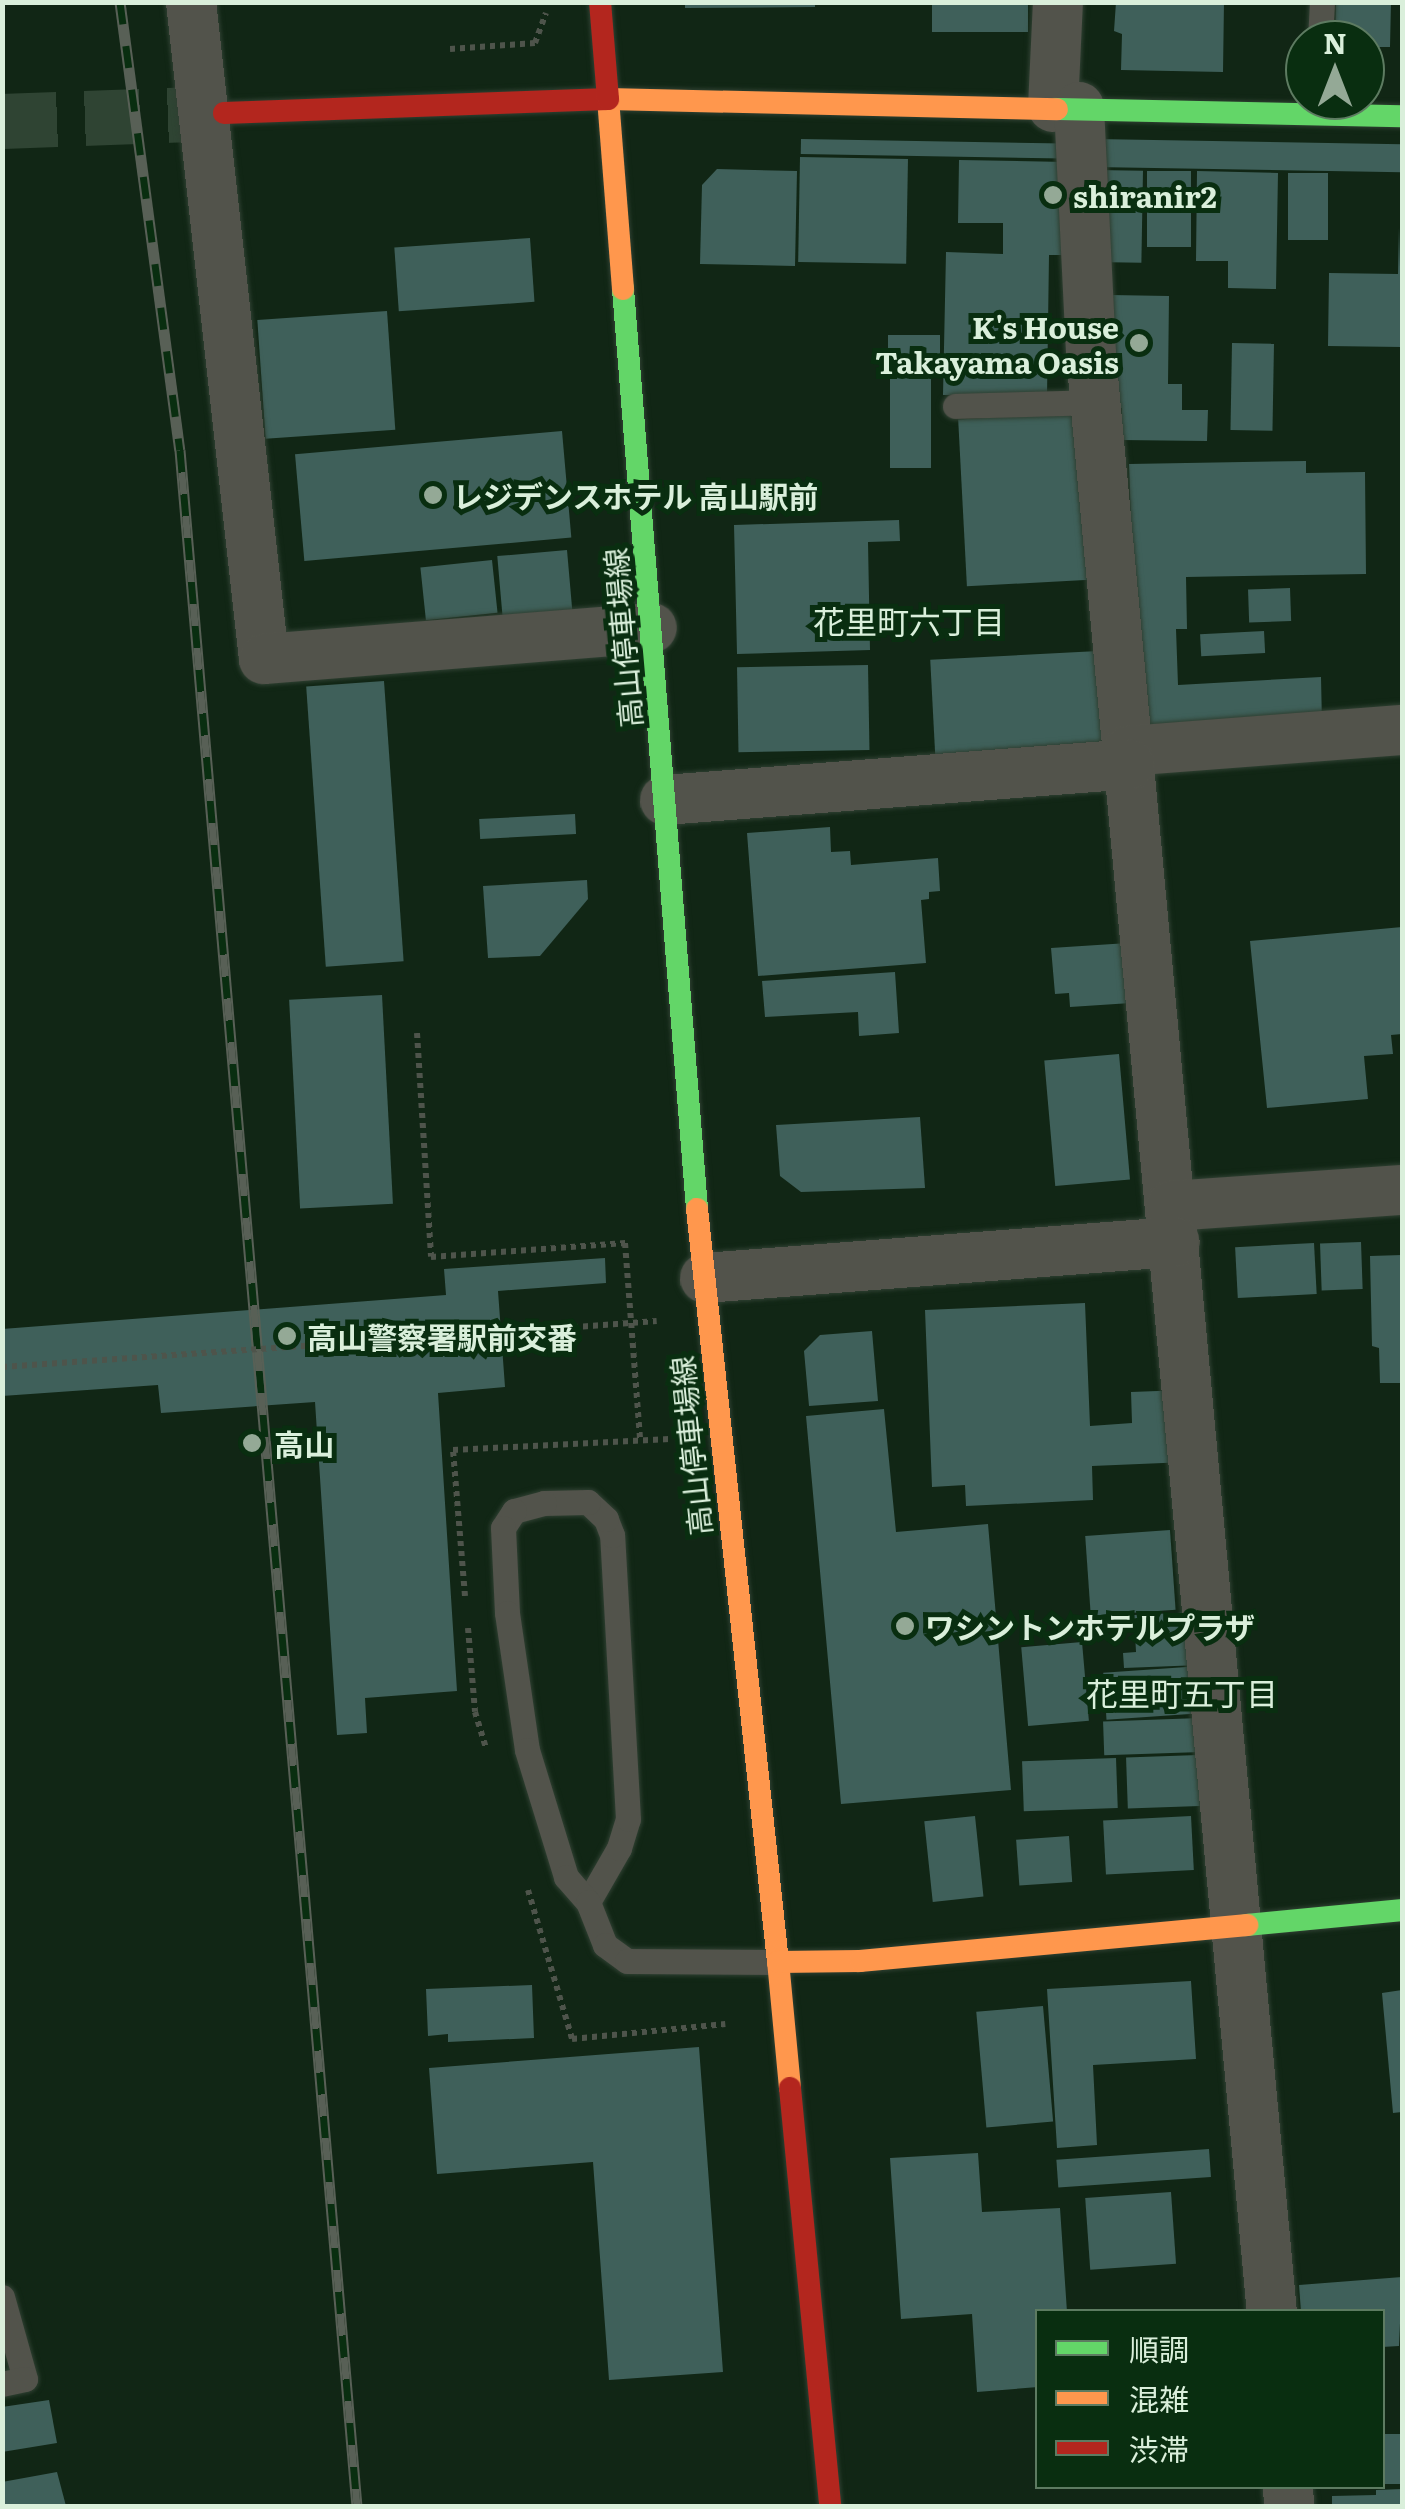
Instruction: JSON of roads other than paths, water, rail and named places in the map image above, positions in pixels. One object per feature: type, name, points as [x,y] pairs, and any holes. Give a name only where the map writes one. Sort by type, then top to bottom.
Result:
[{"type":"main road","name":"高山停車場線","points":[[600,2],[705,1278],[765,1879],[778,1962],[830,2506]]},
{"type":"main road","points":[[224,113],[608,98],[1402,116]]},
{"type":"main road","points":[[778,1962],[860,1962],[1402,1910]]},
{"type":"street","points":[[191,2],[264,659],[652,628]]},
{"type":"street","points":[[1058,2],[1272,2309]]},
{"type":"street","points":[[666,800],[1402,730]]},
{"type":"street","points":[[705,1278],[1173,1224],[1402,1190]]},
{"type":"lane","points":[[955,406],[1096,402]]},
{"type":"lane","points":[[588,1902],[620,1848],[628,1819],[612,1535],[606,1518],[588,1502],[544,1502],[514,1511],[503,1528],[506,1613],[527,1750],[566,1878],[588,1902],[604,1946],[627,1962],[778,1962]]},
{"type":"lane","points":[[2,2297],[25,2379],[2,2384]]},
{"type":"tunnel","points":[[2,121],[224,113]]},
{"type":"railway","points":[[120,2],[180,450],[357,2506]]},
{"type":"place","name":"shiranir2","points":[[1053,195]]},
{"type":"place","name":"K's House Takayama Oasis","points":[[1139,343]]},
{"type":"place","name":"レジデンスホテル 高山駅前","points":[[433,495]]},
{"type":"place","name":"高山警察署駅前交番","points":[[287,1336]]},
{"type":"place","name":"高山","points":[[252,1443]]},
{"type":"place","name":"ワシントンホテルプラザ","points":[[905,1626]]},
{"type":"district","name":"花里町六丁目","points":[[909,620]]},
{"type":"district","name":"花里町五丁目","points":[[1182,1692]]}]
